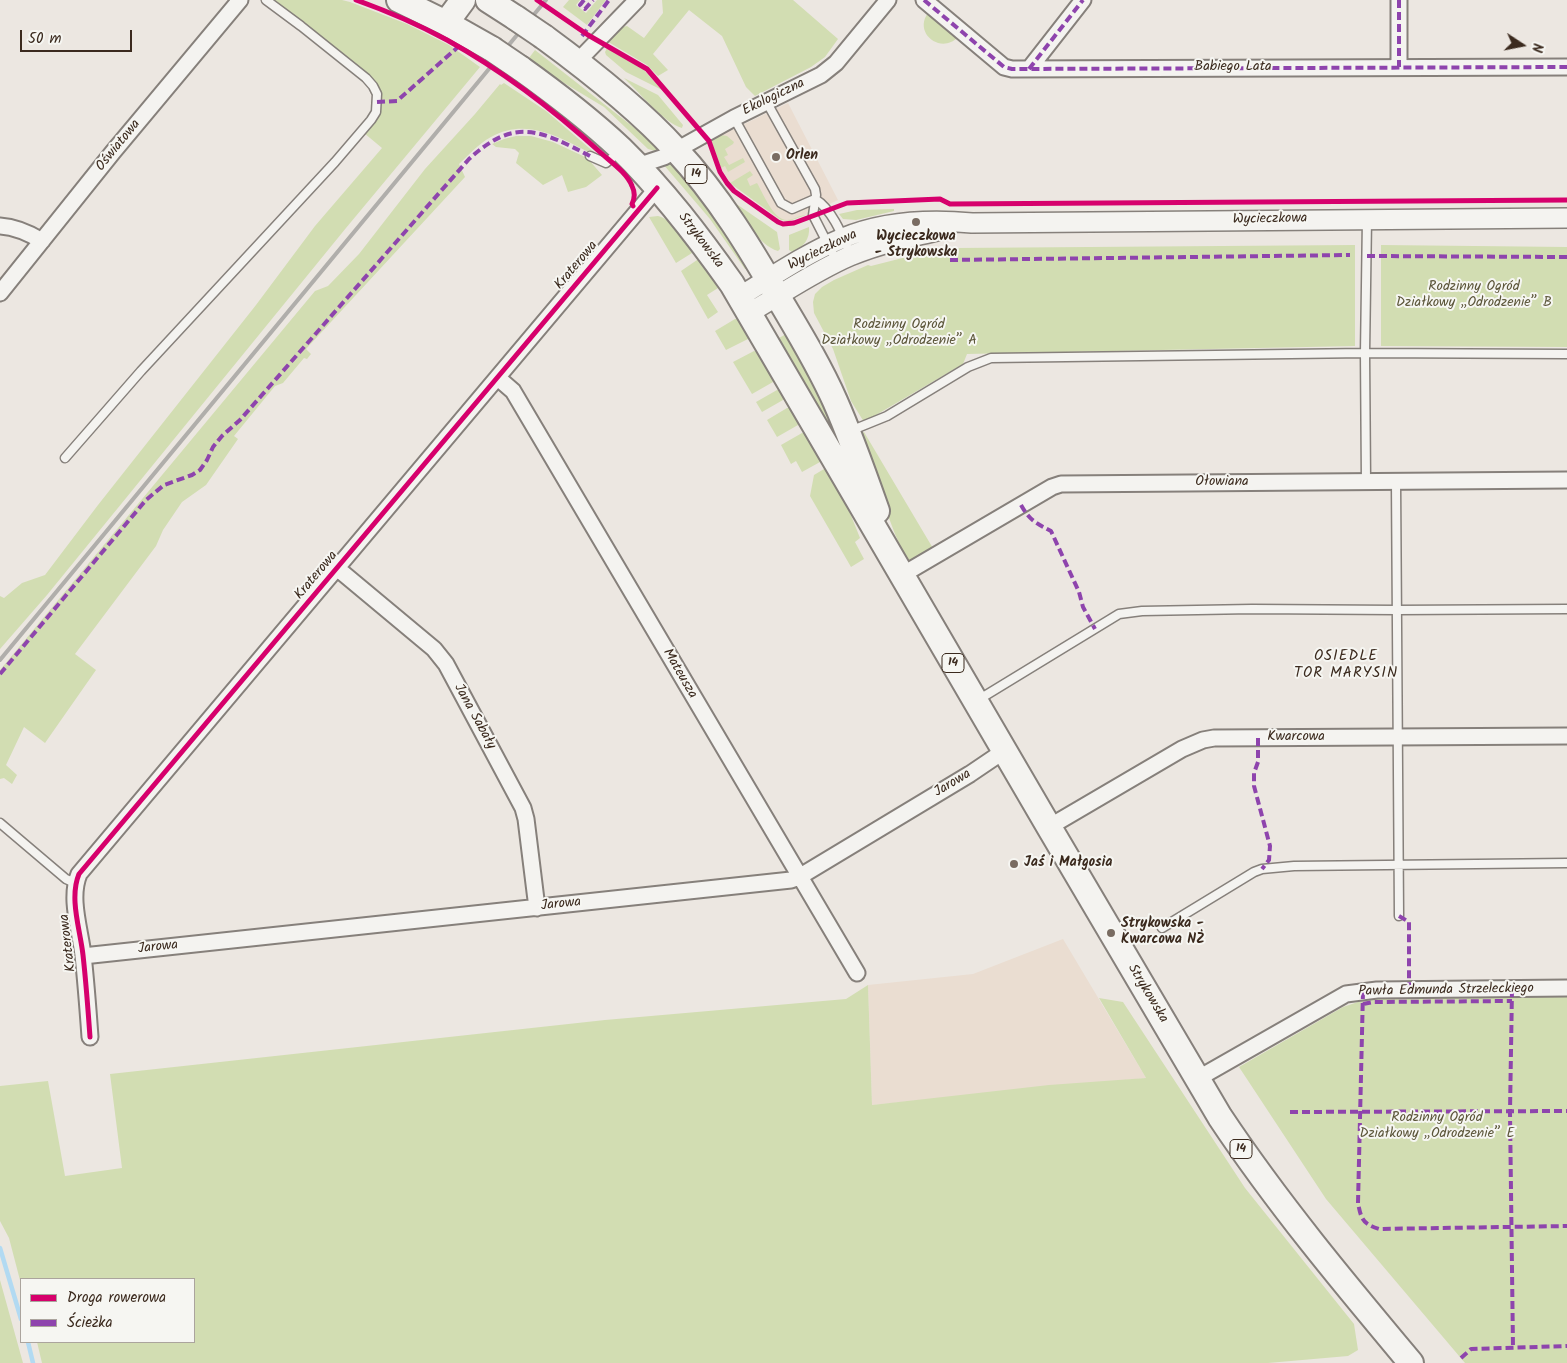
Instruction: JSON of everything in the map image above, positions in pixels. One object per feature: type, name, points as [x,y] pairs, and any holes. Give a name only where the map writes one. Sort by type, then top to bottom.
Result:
[{"type":"main road","name":"Strykowska","points":[[399,0],[426,5],[446,23],[492,49],[574,108],[629,158],[657,188],[707,249],[744,305],[1197,1079],[1246,1156],[1278,1200],[1337,1276],[1411,1363]]},
{"type":"main road","points":[[446,23],[463,0]]},
{"type":"main road","name":"Strykowska","points":[[488,0],[578,62],[650,123],[676,150],[720,205],[774,288],[818,366],[848,432],[902,575]]},
{"type":"street","name":"Oświatowa","points":[[0,293],[113,152],[240,0]]},
{"type":"street","points":[[578,62],[637,0]]},
{"type":"street","name":"Ekologiczna","points":[[629,158],[650,162],[766,101],[821,75],[836,63],[888,0]]},
{"type":"street","name":"Babiego Lata","points":[[924,0],[1004,67],[1012,69],[1567,67]]},
{"type":"street","points":[[1029,69],[1083,0]]},
{"type":"street","points":[[1399,0],[1399,67]]},
{"type":"street","name":"Kraterowa","points":[[90,1037],[83,956],[75,896],[75,883],[79,874],[338,569],[657,188]]},
{"type":"street","name":"Wycieczkowa","points":[[774,288],[835,242],[882,226],[946,220],[972,223],[1567,218]]},
{"type":"street","name":"Wycieczkowa","points":[[744,305],[774,288],[844,259],[903,240],[972,223]]},
{"type":"street","points":[[0,226],[8,226],[26,232],[42,241]]},
{"type":"street","name":"Mateusza","points":[[498,378],[513,391],[857,973]]},
{"type":"street","name":"Ołowiana","points":[[902,575],[1052,487],[1061,484],[1567,480]]},
{"type":"street","name":"Jana Sabały","points":[[338,569],[434,649],[446,664],[523,808],[526,818],[537,908]]},
{"type":"street","name":"Kwarcowa","points":[[1048,827],[1182,748],[1214,738],[1567,736]]},
{"type":"street","name":"Jarowa","points":[[83,956],[781,882],[799,877],[970,774],[1004,751]]},
{"type":"street","name":"Pawła Edmunda Strzeleckiego","points":[[1197,1079],[1346,994],[1363,990],[1567,988]]},
{"type":"lane","points":[[65,458],[158,353],[335,162],[376,112],[376,94],[366,78],[266,0]]},
{"type":"lane","points":[[766,101],[815,189],[813,215],[835,242],[844,259]]},
{"type":"lane","points":[[734,118],[781,203],[792,209],[815,199]]},
{"type":"lane","points":[[590,156],[606,163],[629,158]]},
{"type":"lane","points":[[815,199],[822,203],[827,210],[835,242],[844,259]]},
{"type":"lane","points":[[1366,482],[1367,219]]},
{"type":"lane","points":[[848,432],[887,416],[968,366],[991,358],[1365,353],[1567,354]]},
{"type":"lane","points":[[1396,482],[1399,916]]},
{"type":"lane","points":[[976,702],[1119,614],[1142,611],[1234,609],[1567,609]]},
{"type":"lane","points":[[1,825],[66,879],[75,883]]},
{"type":"lane","points":[[1162,928],[1262,869],[1294,866],[1567,863]]},
{"type":"shaded area","points":[[788,103],[838,200],[806,215],[786,221],[778,219],[730,183],[721,168],[711,140]]},
{"type":"shaded area","points":[[1063,939],[1146,1078],[872,1105],[868,985],[973,974]]},
{"type":"green space","points":[[272,0],[342,0],[350,2],[407,24],[449,45],[480,67],[346,228],[47,595],[0,649],[0,596],[4,598],[22,583],[45,575],[256,305],[315,226],[382,148],[364,133],[375,121],[381,104],[380,95],[368,76]]},
{"type":"green space","points":[[569,0],[580,0],[576,5],[586,13],[597,0],[606,0],[587,25],[563,7]]},
{"type":"green space","points":[[662,0],[793,0],[838,39],[825,57],[811,67],[755,96],[746,87],[722,36],[689,10],[653,54],[668,70],[658,76],[647,65],[605,40],[619,28],[627,26],[644,38],[663,13]]},
{"type":"green space","points":[[928,13],[958,37],[944,44],[937,43],[931,39],[926,34],[924,28],[924,21]]},
{"type":"green space","points":[[607,48],[643,69],[662,90],[626,72],[606,55]]},
{"type":"green space","points":[[535,50],[655,144],[660,150],[659,152],[648,149],[604,107],[559,80],[529,58]]},
{"type":"green space","points":[[624,78],[658,95],[683,125],[682,128],[667,120]]},
{"type":"green space","points":[[504,83],[546,111],[602,159],[548,133],[520,129],[506,131],[491,137],[478,146],[459,164],[465,177],[306,349],[311,354],[307,359],[304,358],[283,383],[275,386],[234,436],[238,439],[206,485],[182,502],[163,530],[156,546],[75,654],[96,670],[45,743],[24,727],[6,765],[17,775],[12,784],[4,778],[0,779],[0,670],[315,291],[328,286],[359,254],[425,169],[500,84]]},
{"type":"green space","points":[[721,135],[727,136],[734,142],[725,149],[728,155],[724,157],[729,165],[743,158],[745,162],[728,172],[725,166],[721,168],[711,140]]},
{"type":"green space","points":[[516,136],[531,136],[553,142],[589,160],[602,175],[586,187],[568,192],[562,175],[543,185],[516,163],[519,153],[515,149],[496,147],[492,144]]},
{"type":"green space","points":[[670,161],[713,217],[747,269],[745,269],[710,219],[663,164]]},
{"type":"green space","points":[[750,171],[753,175],[747,179],[750,186],[757,183],[777,216],[787,220],[806,215],[789,221],[781,220],[730,183]]},
{"type":"green space","points":[[735,203],[777,232],[780,249],[778,251],[764,243],[748,224]]},
{"type":"green space","points":[[894,209],[894,211],[856,220],[843,219],[839,214],[857,210]]},
{"type":"green space","points":[[658,216],[673,225],[692,251],[692,253],[676,263],[649,217]]},
{"type":"green space","points":[[809,227],[807,239],[803,245],[792,252],[789,250],[789,235]]},
{"type":"green space","name":"Rodzinny Ogród Działkowy „Odrodzenie” A","points":[[1355,245],[1355,346],[967,354],[963,364],[864,422],[851,401],[833,349],[814,313],[813,302],[815,294],[834,280],[868,265],[871,266],[938,249]]},
{"type":"green space","name":"Rodzinny Ogród Działkowy „Odrodzenie” B","points":[[1381,245],[1567,247],[1567,347],[1381,346]]},
{"type":"green space","points":[[697,260],[700,260],[718,288],[707,295],[718,312],[708,319],[681,271]]},
{"type":"green space","points":[[735,319],[739,319],[748,339],[726,350],[715,331]]},
{"type":"green space","points":[[786,334],[825,399],[840,444],[779,338]]},
{"type":"green space","points":[[754,351],[757,352],[774,378],[773,382],[752,394],[733,362]]},
{"type":"green space","points":[[777,390],[781,390],[784,397],[783,400],[762,412],[756,402]]},
{"type":"green space","points":[[787,408],[791,408],[799,422],[798,425],[777,437],[767,420]]},
{"type":"green space","points":[[864,432],[934,550],[911,562],[907,561],[895,534],[858,436]]},
{"type":"green space","points":[[802,433],[806,433],[821,459],[820,462],[802,472],[796,461],[791,464],[781,445]]},
{"type":"green space","points":[[824,469],[827,470],[846,503],[860,538],[855,542],[864,559],[851,567],[810,496],[814,475]]},
{"type":"green space","points":[[868,985],[872,1105],[1049,1085],[1146,1078],[1099,998],[1123,1002],[1245,1188],[1354,1324],[1358,1350],[1348,1356],[1268,1363],[42,1363],[37,1343],[195,1343],[195,1278],[20,1278],[20,1280],[9,1238],[0,1221],[0,1086],[48,1081],[65,1176],[122,1168],[110,1074],[605,1020],[846,999]]},
{"type":"green space","name":"Rodzinny Ogród Działkowy „Odrodzenie” E","points":[[1567,996],[1567,1363],[1465,1363],[1326,1199],[1239,1067],[1343,1007],[1373,997]]},
{"type":"green space","points":[[0,1280],[23,1363],[0,1363]]},
{"type":"waterway","points":[[0,1248],[20,1316]]},
{"type":"waterway","points":[[28,1343],[33,1363]]},
{"type":"railway","points":[[0,660],[546,0]]},
{"type":"marked path","points":[[584,0],[580,5],[585,9],[593,0]]},
{"type":"marked path","points":[[582,36],[609,0]]},
{"type":"marked path","points":[[924,0],[1004,67],[1012,69],[1567,67]]},
{"type":"marked path","points":[[1029,69],[1083,0]]},
{"type":"marked path","points":[[1399,0],[1399,67]]},
{"type":"marked path","points":[[377,102],[397,101],[458,47]]},
{"type":"marked path","points":[[0,674],[146,500],[164,485],[192,475],[200,470],[213,447],[222,436],[240,420],[469,159],[500,137],[528,132],[542,134],[590,156]]},
{"type":"marked path","points":[[950,260],[1350,255]]},
{"type":"marked path","points":[[1367,256],[1567,257]]},
{"type":"marked path","points":[[1021,505],[1027,515],[1051,531],[1079,592],[1083,607],[1095,629]]},
{"type":"marked path","points":[[1258,738],[1258,762],[1254,773],[1254,786],[1270,846],[1269,860],[1262,869]]},
{"type":"marked path","points":[[1399,916],[1409,922],[1409,990]]},
{"type":"marked path","points":[[1512,989],[1510,1112],[1513,1348]]},
{"type":"marked path","points":[[1363,991],[1358,1203],[1360,1213],[1366,1223],[1379,1229],[1567,1226]]},
{"type":"marked path","points":[[1363,1004],[1373,1002],[1512,1001]]},
{"type":"marked path","points":[[1290,1112],[1567,1111]]},
{"type":"marked path","points":[[1461,1358],[1471,1349],[1567,1346]]},
{"type":"cycle path","points":[[356,0],[402,18],[447,40],[527,92],[623,172],[634,190],[633,206]]},
{"type":"cycle path","points":[[537,0],[588,35],[647,69],[709,141],[720,172],[734,191],[783,224],[794,223],[847,203],[940,199],[950,204],[1567,200]]},
{"type":"cycle path","points":[[90,1037],[83,955],[75,903],[76,883],[79,874],[657,188]]},
{"type":"place","name":"Orlen","points":[[776,157]]},
{"type":"place","name":"Wycieczkowa - Strykowska","points":[[916,222]]},
{"type":"place","name":"Jaś i Małgosia","points":[[1014,864]]},
{"type":"place","name":"Strykowska - Kwarcowa NŻ","points":[[1111,933]]},
{"type":"district","name":"OSIEDLE TOR MARYSIN","points":[[1346,666]]}]
